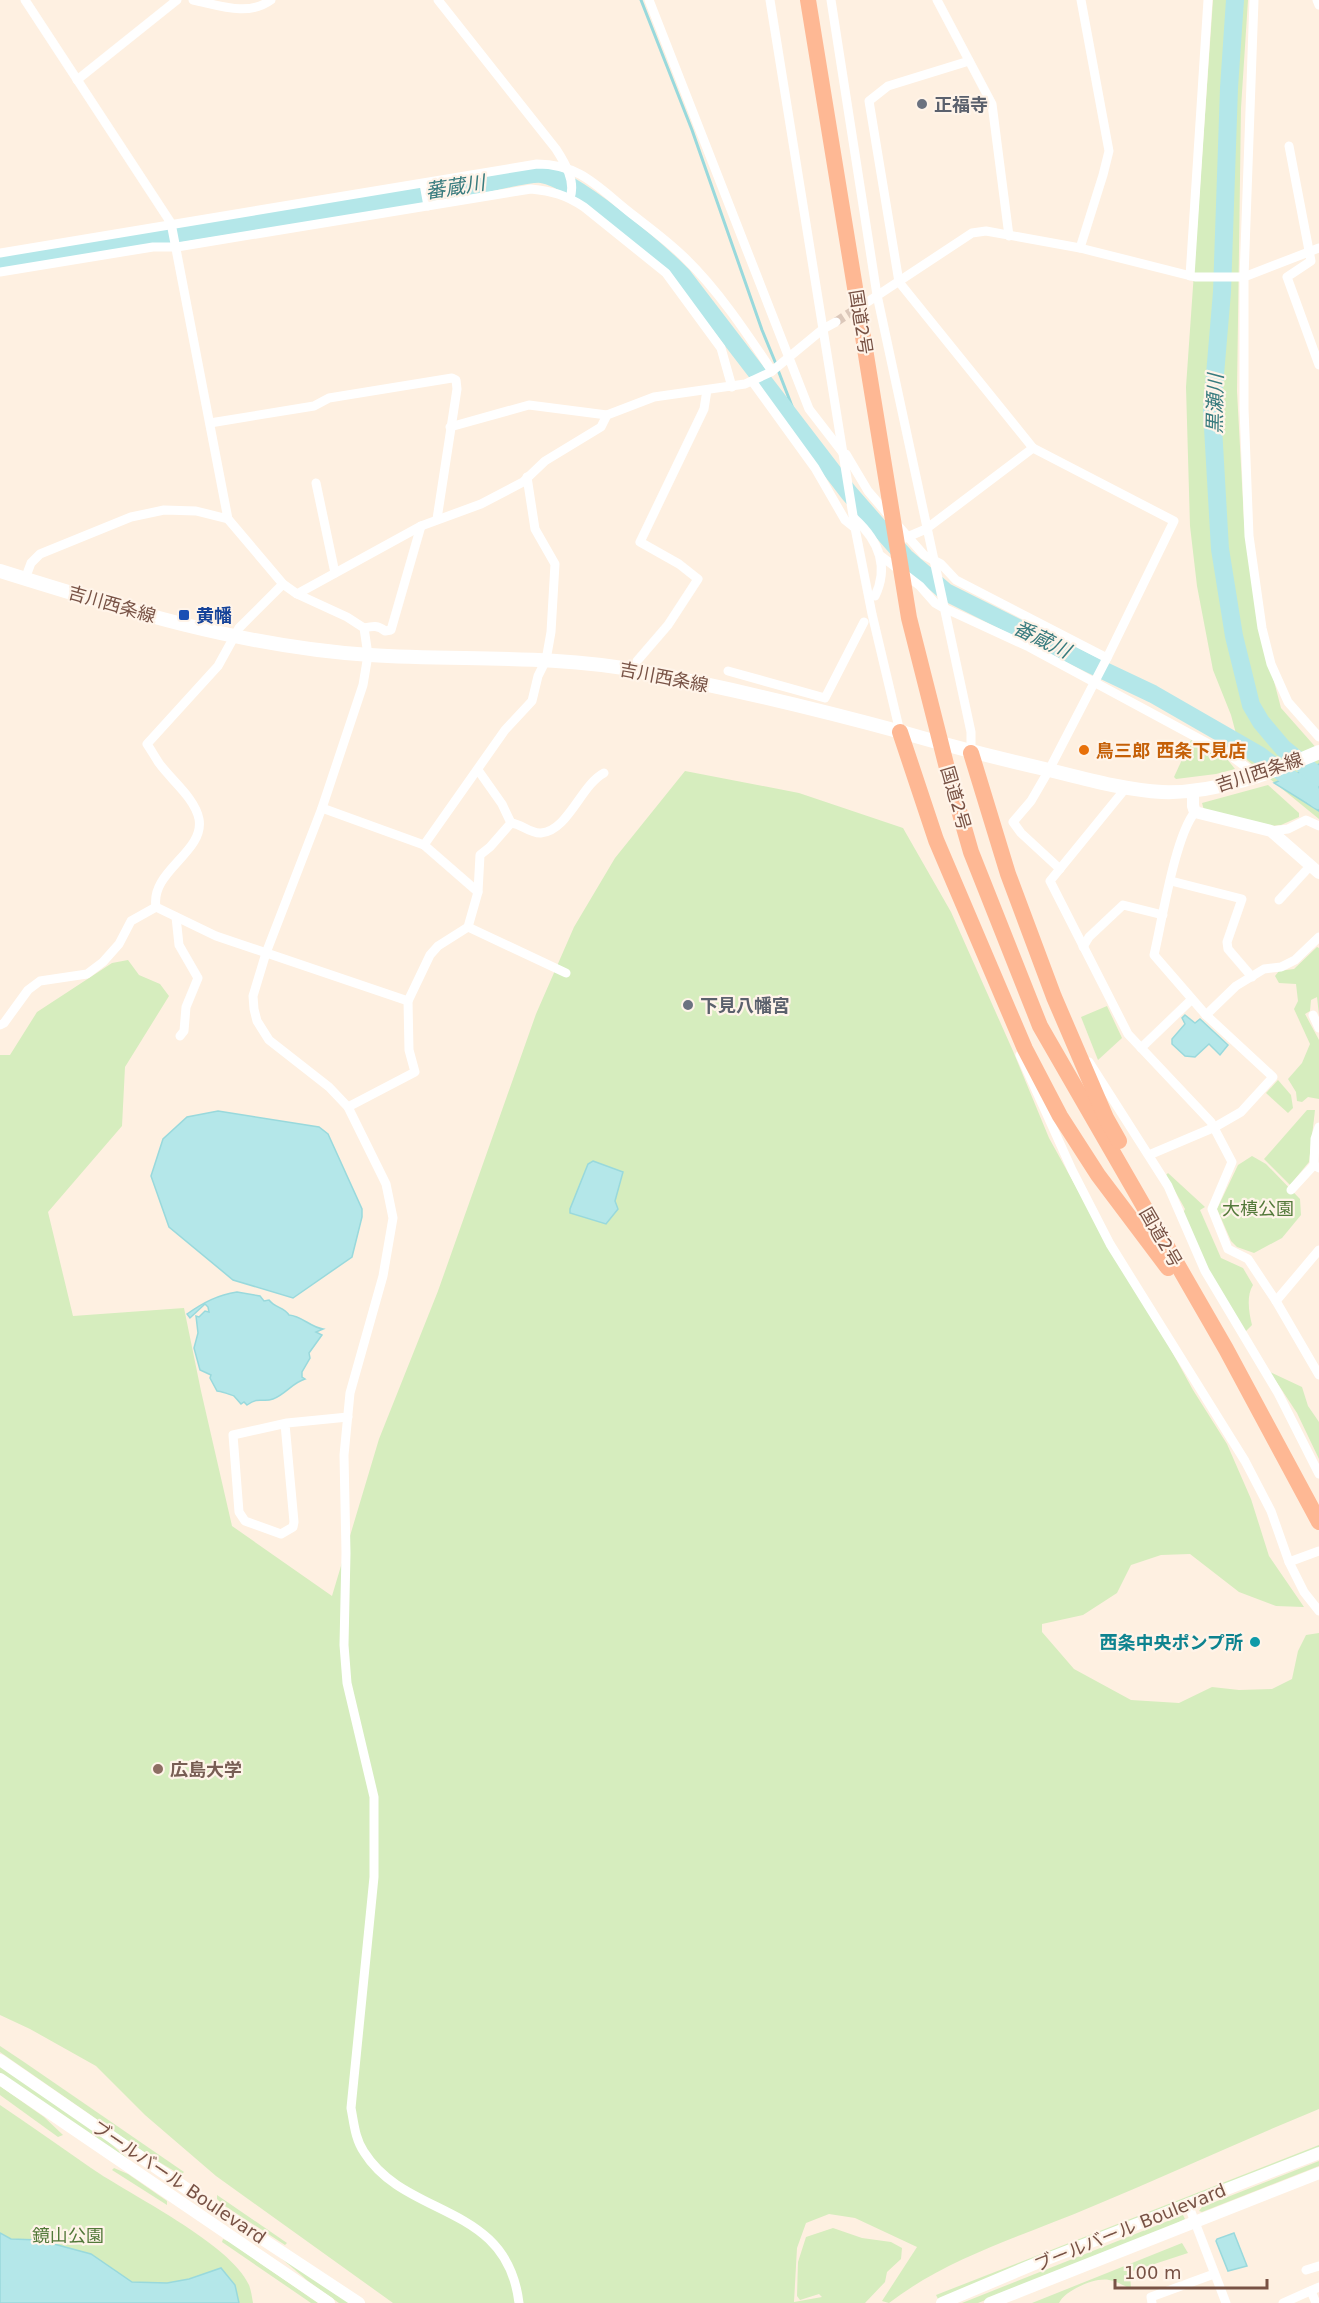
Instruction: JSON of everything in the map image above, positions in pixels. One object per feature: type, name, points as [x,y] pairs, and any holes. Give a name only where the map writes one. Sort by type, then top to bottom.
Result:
[{"type":"highway","name":"国道2号","points":[[808,0],[909,618],[971,852],[1040,1026],[1226,1350],[1319,1523]]},
{"type":"highway","points":[[900,732],[936,840],[1025,1049],[1060,1116],[1098,1174],[1226,1350]]},
{"type":"highway","points":[[971,753],[1008,874],[1054,997],[1106,1119],[1163,1223],[1226,1350]]},
{"type":"main road","name":"吉川西条線","points":[[0,571],[158,618],[233,636],[292,646],[368,655],[546,660],[636,670],[788,695],[971,753],[1125,789],[1164,792],[1193,791],[1221,786],[1317,753]]},
{"type":"street","points":[[25,0],[171,224],[228,519],[283,584],[297,594],[347,617],[364,628],[373,626],[385,631],[391,630],[421,526]]},
{"type":"street","points":[[77,80],[177,0]]},
{"type":"street","points":[[193,0],[246,10],[263,6],[271,0]]},
{"type":"street","points":[[438,0],[556,149],[568,168],[571,196]]},
{"type":"street","points":[[649,0],[809,409],[844,452],[868,491],[924,555],[941,564],[956,580],[1107,658]]},
{"type":"street","points":[[770,0],[854,523],[872,614],[900,732]]},
{"type":"street","points":[[831,0],[877,295],[942,607],[971,732],[971,753]]},
{"type":"street","points":[[937,0],[992,104],[1009,236]]},
{"type":"street","points":[[1080,248],[1103,176],[1108,151],[1081,0]]},
{"type":"street","points":[[1192,276],[1208,0]]},
{"type":"street","points":[[1254,0],[1242,277],[1249,536],[1262,628],[1271,664],[1288,702],[1319,737]]},
{"type":"street","points":[[1317,0],[1319,5]]},
{"type":"street","points":[[969,61],[888,87],[869,101],[899,282],[1032,448],[1174,521],[1049,770],[1031,801],[1013,822],[1021,833],[1060,869]]},
{"type":"street","points":[[1289,146],[1315,250],[1311,261],[1287,277],[1319,365]]},
{"type":"street","points":[[0,253],[553,164],[568,168],[590,180],[685,258],[739,322],[772,370]]},
{"type":"street","points":[[424,184],[428,204]]},
{"type":"street","points":[[0,272],[176,246],[428,204],[531,189],[550,191],[571,196],[666,273],[721,348],[732,387]]},
{"type":"street","points":[[866,303],[972,233],[986,231],[1080,248],[1192,276],[1242,277],[1315,250]]},
{"type":"street","points":[[450,427],[535,404],[607,415],[654,397],[732,387],[754,381],[772,370],[823,329],[836,322]]},
{"type":"street","points":[[210,423],[314,406],[329,398],[452,378],[456,380],[457,388],[437,519]]},
{"type":"street","points":[[754,381],[815,468],[845,520],[854,523],[871,536],[883,558],[942,607],[1029,647],[1231,756],[1258,775]]},
{"type":"street","points":[[636,670],[637,661],[669,625],[698,579],[679,564],[640,542],[704,409],[706,390]]},
{"type":"street","points":[[297,594],[421,526],[482,504],[523,482],[545,461],[601,427],[607,415]]},
{"type":"street","points":[[875,596],[883,558],[907,536],[926,530],[1032,448]]},
{"type":"street","points":[[424,845],[505,730],[532,701],[538,676],[546,660],[551,632],[555,564],[535,529],[527,477]]},
{"type":"street","points":[[316,483],[334,573]]},
{"type":"street","points":[[25,579],[31,563],[40,554],[131,517],[164,510],[196,511],[228,519]]},
{"type":"street","points":[[156,907],[154,896],[160,884],[197,834],[199,820],[191,802],[159,763],[147,744],[218,666],[228,651],[233,636],[283,584]]},
{"type":"street","points":[[728,671],[788,695],[825,698],[864,622]]},
{"type":"street","points":[[364,628],[368,655],[363,685],[322,808],[266,953],[253,996],[254,1009],[263,1031],[277,1048],[329,1087],[348,1107],[386,1184],[393,1218],[383,1276],[350,1393],[344,1455],[346,1553],[344,1645],[347,1683],[374,1797],[374,1877],[351,2108],[355,2130],[364,2153],[377,2169],[419,2197],[466,2222],[488,2238],[502,2255],[510,2270],[519,2303]]},
{"type":"street","points":[[478,770],[502,804],[511,824]]},
{"type":"street","points":[[348,1107],[415,1072],[409,1050],[408,1001],[430,955],[438,946],[468,927],[478,892],[480,855],[511,824],[515,823],[530,831],[548,832],[568,814],[588,786],[604,773]]},
{"type":"street","points":[[1125,789],[1050,881],[1128,1034],[1215,1127],[1233,1162],[1212,1209],[1228,1249],[1248,1258],[1319,1375]]},
{"type":"street","points":[[1193,791],[1195,812]]},
{"type":"street","points":[[322,808],[424,845],[478,892]]},
{"type":"street","points":[[1149,1155],[1215,1127],[1241,1112],[1273,1077],[1191,1000],[1154,955],[1179,849],[1190,819],[1195,812]]},
{"type":"street","points":[[1195,812],[1271,831],[1288,829],[1306,820],[1319,826]]},
{"type":"street","points":[[1271,831],[1315,869],[1279,900]]},
{"type":"street","points":[[1171,881],[1242,900],[1227,942],[1228,949],[1252,977]]},
{"type":"street","points":[[1083,947],[1089,936],[1123,905],[1163,915]]},
{"type":"street","points":[[156,907],[216,936],[408,1001]]},
{"type":"street","points":[[0,1025],[4,1023],[28,990],[40,981],[87,974],[103,962],[119,944],[132,921],[156,907]]},
{"type":"street","points":[[176,917],[179,945],[198,978],[186,1007],[184,1031],[180,1036]]},
{"type":"street","points":[[468,927],[566,973]]},
{"type":"street","points":[[1206,1015],[1236,986],[1264,969],[1281,967],[1296,960],[1319,938]]},
{"type":"street","points":[[1054,997],[1081,1050],[1168,1186],[1205,1271],[1278,1393],[1319,1474]]},
{"type":"street","points":[[1141,1048],[1191,1000]]},
{"type":"street","points":[[1313,1015],[1319,1028]]},
{"type":"street","points":[[1025,1049],[1020,1055],[1072,1170],[1110,1244],[1245,1461],[1271,1511],[1304,1592],[1319,1611]]},
{"type":"street","points":[[1291,1190],[1317,1167],[1315,1139],[1319,1127]]},
{"type":"street","points":[[1276,1301],[1319,1250]]},
{"type":"street","points":[[285,1424],[294,1522],[293,1527],[281,1534],[245,1521],[238,1512],[233,1435],[285,1424],[348,1417]]},
{"type":"street","points":[[1292,1561],[1319,1551]]},
{"type":"street","name":"ブールバール Boulevard","points":[[0,2060],[203,2200],[359,2303]]},
{"type":"street","points":[[0,2079],[329,2303]]},
{"type":"street","name":"ブールバール Boulevard","points":[[942,2303],[1319,2153]]},
{"type":"street","points":[[990,2303],[1319,2173]]},
{"type":"street","points":[[1188,2204],[1226,2303]]},
{"type":"street","points":[[1306,2270],[1319,2266]]},
{"type":"street","points":[[1152,2303],[1151,2297],[1214,2274]]},
{"type":"street","points":[[1283,2303],[1315,2289],[1316,2303]]},
{"type":"green space","points":[[1213,0],[1248,0],[1241,108],[1237,391],[1244,521],[1258,620],[1281,708],[1319,751],[1319,819],[1242,756],[1231,715],[1213,670],[1197,586],[1190,526],[1186,387]]},
{"type":"green space","points":[[1191,740],[1227,759],[1235,769],[1176,779],[1174,777]]},
{"type":"green space","points":[[685,771],[799,793],[903,828],[951,912],[1049,1138],[1086,1205],[1126,1268],[1193,1390],[1227,1444],[1251,1499],[1269,1556],[1304,1607],[1276,1606],[1239,1592],[1190,1554],[1161,1555],[1131,1565],[1117,1593],[1083,1615],[1042,1624],[1042,1632],[1074,1669],[1131,1700],[1179,1703],[1212,1687],[1239,1690],[1272,1689],[1292,1679],[1298,1651],[1306,1635],[1319,1633],[1319,2109],[1120,2195],[961,2260],[912,2287],[889,2303],[882,2301],[917,2247],[855,2218],[829,2214],[806,2223],[797,2248],[794,2302],[822,2297],[819,2294],[800,2300],[797,2296],[798,2262],[806,2237],[833,2228],[862,2238],[891,2242],[902,2248],[901,2259],[887,2272],[885,2282],[865,2303],[393,2303],[216,2176],[145,2115],[96,2066],[0,2015],[0,1055],[10,1055],[37,1012],[112,963],[128,960],[139,975],[160,984],[169,996],[125,1067],[122,1126],[48,1212],[73,1316],[184,1308],[232,1526],[332,1596],[379,1439],[438,1291],[536,1014],[574,927],[615,858]]},
{"type":"green space","points":[[1268,785],[1299,813],[1299,817],[1281,825],[1271,826],[1204,810],[1202,803]]},
{"type":"green space","points":[[1317,947],[1319,948],[1319,1015],[1317,997],[1311,1000],[1310,1011],[1305,1014],[1319,1040],[1319,1099],[1308,1097],[1302,1102],[1297,1101],[1296,1092],[1288,1079],[1302,1063],[1310,1044],[1294,1009],[1298,1001],[1296,984],[1279,983],[1275,976],[1279,971],[1294,969]]},
{"type":"green space","points":[[1107,1006],[1122,1038],[1098,1060],[1081,1017]]},
{"type":"green space","points":[[1278,1080],[1291,1095],[1293,1108],[1288,1113],[1266,1093]]},
{"type":"green space","points":[[1307,1110],[1315,1110],[1309,1162],[1290,1185],[1264,1159]]},
{"type":"green space","name":"大槙公園","points":[[1252,1156],[1266,1164],[1300,1199],[1301,1215],[1282,1238],[1254,1253],[1237,1247],[1231,1241],[1217,1209],[1238,1165]]},
{"type":"green space","points":[[1168,1173],[1205,1207],[1200,1210],[1221,1258],[1243,1268],[1253,1285],[1249,1299],[1252,1325],[1245,1332],[1222,1297],[1182,1215],[1185,1209],[1166,1175]]},
{"type":"green space","points":[[1270,1372],[1302,1387],[1308,1406],[1319,1422],[1319,1459],[1297,1413]]},
{"type":"green space","points":[[0,2046],[184,2172],[181,2175],[154,2159],[0,2052]]},
{"type":"green space","points":[[0,2066],[102,2136],[129,2160],[0,2073]]},
{"type":"green space","points":[[0,2086],[44,2117],[63,2135],[58,2137],[0,2095]]},
{"type":"green space","name":"鏡山公園","points":[[0,2105],[91,2168],[178,2221],[222,2253],[238,2269],[249,2285],[253,2303],[0,2303]]},
{"type":"green space","points":[[1319,2145],[1319,2150],[938,2299],[936,2295]]},
{"type":"green space","points":[[1319,2161],[1319,2166],[1202,2212],[1199,2211],[1202,2207]]},
{"type":"green space","points":[[114,2168],[128,2174],[167,2201],[167,2205],[112,2170]]},
{"type":"green space","points":[[217,2195],[287,2243],[285,2245],[222,2204],[217,2199]]},
{"type":"green space","points":[[1183,2215],[1185,2219],[1171,2226],[978,2303],[962,2303]]},
{"type":"green space","points":[[223,2239],[318,2303],[311,2303],[222,2242]]},
{"type":"green space","points":[[1182,2243],[1188,2253],[1130,2272],[1131,2289],[1118,2282],[1097,2280],[1074,2289],[1059,2303],[1032,2303]]},
{"type":"green space","points":[[275,2253],[350,2303],[339,2303]]},
{"type":"water","points":[[1319,764],[1319,811],[1274,783]]},
{"type":"water","points":[[1185,1015],[1195,1023],[1200,1019],[1228,1045],[1220,1055],[1209,1044],[1195,1057],[1185,1056],[1172,1044],[1172,1039],[1185,1024],[1182,1018]]},
{"type":"water","points":[[218,1111],[319,1127],[328,1134],[362,1209],[352,1257],[293,1298],[233,1280],[169,1227],[151,1176],[163,1139],[187,1117]]},
{"type":"water","points":[[593,1161],[623,1172],[615,1201],[618,1209],[606,1224],[570,1213],[588,1164]]},
{"type":"water","points":[[237,1292],[260,1296],[264,1301],[269,1300],[285,1310],[289,1315],[323,1329],[316,1332],[322,1335],[309,1353],[310,1358],[302,1372],[302,1377],[305,1379],[273,1399],[258,1400],[247,1405],[244,1402],[241,1404],[234,1396],[217,1391],[210,1378],[211,1375],[200,1370],[194,1348],[198,1333],[196,1316],[199,1317],[205,1311],[209,1312],[208,1307],[205,1304],[190,1318],[187,1314],[211,1300]]},
{"type":"water","points":[[0,2233],[11,2239],[39,2240],[91,2254],[132,2282],[167,2283],[189,2279],[221,2268],[235,2285],[239,2303],[0,2303]]},
{"type":"water","points":[[1234,2233],[1247,2266],[1228,2271],[1216,2241]]},
{"type":"waterway","points":[[641,0],[692,130],[776,364]]},
{"type":"waterway","name":"黒瀬川","points":[[1235,0],[1229,88],[1222,292],[1212,410],[1220,549],[1234,636],[1251,705],[1261,722],[1283,748],[1319,777]]},
{"type":"waterway","name":"蕃蔵川","points":[[0,262],[470,187],[528,175],[542,174],[556,179],[615,217],[682,275],[849,493],[905,557],[946,592],[1153,694],[1259,755],[1319,800]]},
{"type":"waterway","points":[[778,370],[802,432]]},
{"type":"tunnel","points":[[836,322],[859,307]]},
{"type":"place","name":"正福寺","points":[[922,104]]},
{"type":"place","name":"黄幡","points":[[184,615]]},
{"type":"place","name":"鳥三郎 西条下見店","points":[[1084,750]]},
{"type":"place","name":"下見八幡宮","points":[[688,1005]]},
{"type":"place","name":"西条中央ポンプ所","points":[[1255,1642]]},
{"type":"place","name":"広島大学","points":[[158,1769]]},
{"type":"water label","name":"番蔵川","points":[[1042,639]]}]
